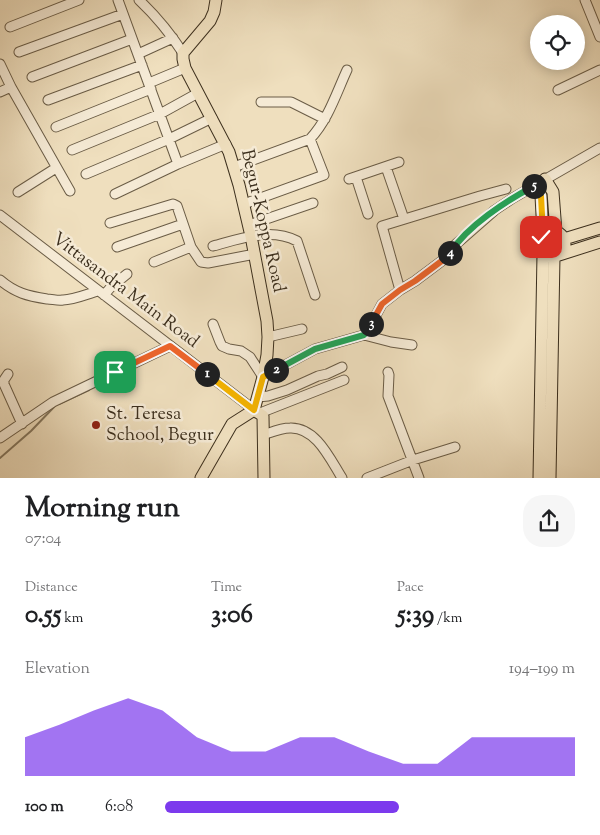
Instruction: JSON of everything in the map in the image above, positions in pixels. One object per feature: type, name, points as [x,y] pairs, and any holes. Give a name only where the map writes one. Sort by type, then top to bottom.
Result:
[{"type":"main road","points":[[183,53],[210,21],[216,0]]},
{"type":"main road","name":"Begur-Koppa Road","points":[[183,53],[186,68],[230,152],[255,254],[268,337],[267,355],[258,397],[257,412]]},
{"type":"main road","points":[[546,179],[554,192],[560,236],[564,248],[552,255]]},
{"type":"main road","points":[[534,185],[541,196],[543,234]]},
{"type":"main road","points":[[600,228],[560,236],[550,231],[543,234],[538,244],[539,248],[552,255],[600,242]]},
{"type":"main road","points":[[539,478],[552,255]]},
{"type":"main road","points":[[550,478],[552,255]]},
{"type":"main road","points":[[200,478],[232,424],[257,412],[263,416],[264,478]]},
{"type":"street","points":[[10,27],[79,0]]},
{"type":"street","points":[[118,0],[178,164]]},
{"type":"street","points":[[139,0],[156,16],[183,53]]},
{"type":"street","points":[[585,0],[600,37]]},
{"type":"street","points":[[19,52],[123,14]]},
{"type":"street","points":[[138,54],[173,38]]},
{"type":"street","points":[[32,77],[132,39]]},
{"type":"street","points":[[0,64],[70,191]]},
{"type":"street","points":[[48,100],[142,65]]},
{"type":"street","points":[[56,126],[150,86],[186,68]]},
{"type":"street","points":[[234,167],[310,139],[319,130],[325,119],[347,70]]},
{"type":"street","points":[[558,90],[600,70]]},
{"type":"street","points":[[0,92],[11,87]]},
{"type":"street","points":[[72,150],[160,114],[198,93]]},
{"type":"street","points":[[261,102],[291,102],[325,119]]},
{"type":"street","points":[[86,174],[169,139],[212,118]]},
{"type":"street","points":[[244,204],[324,175],[310,139]]},
{"type":"street","points":[[115,194],[226,144]]},
{"type":"street","points":[[364,335],[382,304],[447,257],[466,234],[495,210],[534,185],[600,148]]},
{"type":"street","points":[[368,214],[352,178],[399,162]]},
{"type":"street","points":[[386,167],[404,220]]},
{"type":"street","points":[[18,192],[56,168]]},
{"type":"street","points":[[400,290],[382,226],[506,189]]},
{"type":"street","points":[[110,223],[173,204],[177,206],[191,247],[204,263],[255,254]]},
{"type":"street","points":[[213,246],[313,204]]},
{"type":"street","name":"Vittasandra Main Road","points":[[0,215],[257,412]]},
{"type":"street","points":[[117,247],[183,224]]},
{"type":"street","points":[[250,231],[298,240],[315,295]]},
{"type":"street","points":[[154,262],[191,247]]},
{"type":"street","points":[[0,280],[19,293],[28,296],[62,300],[101,293],[126,274]]},
{"type":"street","points":[[213,324],[222,346],[240,351],[250,357],[263,377],[315,349],[364,335],[412,345]]},
{"type":"street","points":[[268,337],[302,329]]},
{"type":"street","points":[[0,438],[60,398],[170,346]]},
{"type":"street","points":[[258,397],[287,390],[342,367]]},
{"type":"street","points":[[388,372],[388,396],[419,478]]},
{"type":"street","points":[[8,374],[4,382],[3,393],[22,424]]},
{"type":"street","points":[[257,412],[344,380]]},
{"type":"street","points":[[263,435],[291,428],[305,431],[316,440],[342,478]]},
{"type":"street","points":[[367,478],[413,460],[456,447]]},
{"type":"waterway","points":[[59,404],[89,390]]},
{"type":"waterway","points":[[0,458],[31,431],[55,406]]},
{"type":"place","name":"St. Teresa School, Begur","points":[[96,425]]},
{"type":"route","points":[[115,372],[170,346],[254,410],[263,377],[315,349],[364,335],[382,304],[447,257],[466,234],[495,210],[534,185],[541,196],[543,234],[541,237]]}]
